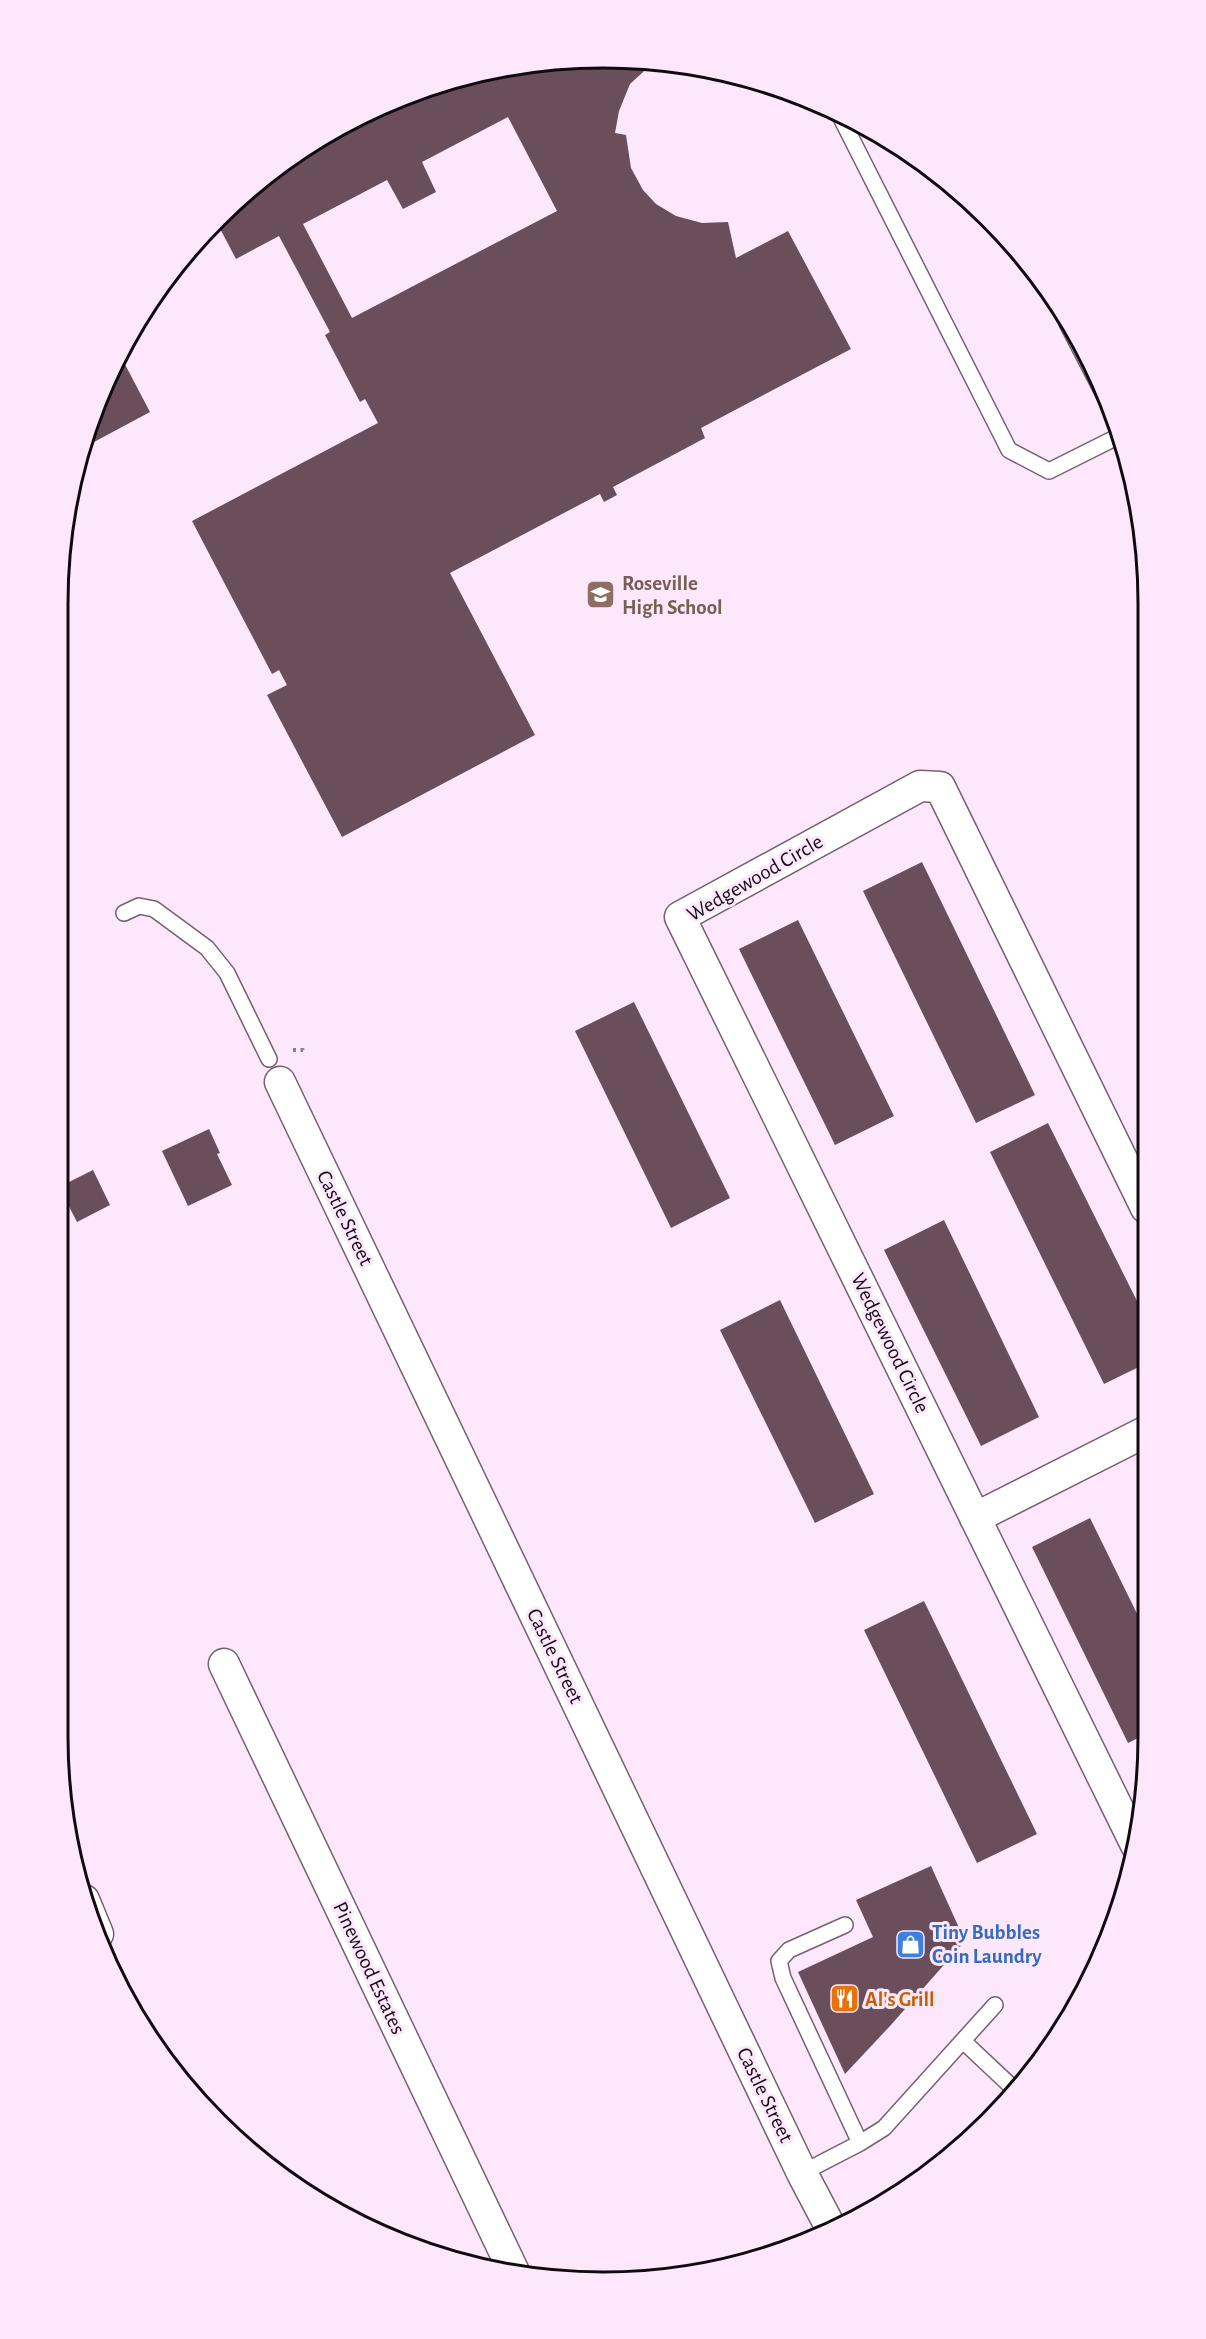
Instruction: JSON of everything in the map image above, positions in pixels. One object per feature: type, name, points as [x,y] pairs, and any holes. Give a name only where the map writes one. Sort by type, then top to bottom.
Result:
[{"type":"street","name":"Wedgewood Circle","points":[[1129,1832],[680,917],[920,786],[940,787],[1138,1192]]},
{"type":"street","name":"Castle Street","points":[[274,1070],[802,2173],[828,2222]]},
{"type":"street","points":[[975,1518],[1138,1436]]},
{"type":"street","name":"Pinewood Estates","points":[[224,1664],[510,2263]]},
{"type":"lane","points":[[845,125],[1009,450],[1049,471],[1112,439]]},
{"type":"lane","points":[[124,913],[139,906],[154,909],[207,948],[227,973],[274,1070]]},
{"type":"lane","points":[[844,1925],[789,1950],[779,1961],[783,1978],[860,2143]]},
{"type":"lane","points":[[802,2173],[860,2143],[884,2127],[995,2005]]},
{"type":"lane","points":[[963,2041],[1009,2085]]},
{"type":"building","points":[[603,68],[646,70],[630,84],[619,111],[615,133],[626,135],[631,168],[643,190],[656,204],[676,216],[702,223],[728,222],[736,258],[788,231],[851,349],[701,428],[705,438],[613,487],[617,495],[604,502],[600,494],[450,573],[535,735],[342,837],[267,695],[287,685],[279,670],[272,674],[192,521],[378,423],[365,399],[360,402],[325,335],[330,332],[279,236],[236,259],[220,228],[224,224],[277,178],[305,158],[335,139],[398,108],[464,86],[533,72]],"holes":[[[508,117],[557,211],[352,318],[303,224],[387,180],[403,209],[436,192],[422,162]]]},
{"type":"building","points":[[124,363],[150,412],[92,443],[108,398]]},
{"type":"building","points":[[922,862],[1035,1095],[976,1123],[863,891]]},
{"type":"building","points":[[798,920],[894,1116],[835,1145],[739,949]]},
{"type":"building","points":[[634,1002],[730,1198],[671,1228],[575,1031]]},
{"type":"building","points":[[1048,1123],[1138,1303],[1138,1367],[1104,1384],[990,1152]]},
{"type":"building","points":[[209,1129],[220,1153],[217,1154],[232,1185],[188,1206],[162,1151]]},
{"type":"building","points":[[93,1170],[110,1205],[77,1222],[67,1203],[67,1183]]},
{"type":"building","points":[[944,1220],[1039,1417],[981,1446],[884,1250]]},
{"type":"building","points":[[780,1300],[874,1494],[815,1523],[720,1330]]},
{"type":"building","points":[[1090,1518],[1138,1616],[1138,1738],[1128,1743],[1032,1547]]},
{"type":"building","points":[[924,1601],[1037,1834],[977,1863],[864,1630]]},
{"type":"building","name":"Tiny Bubbles Coin Laundry","points":[[931,1866],[965,1941],[845,2074],[798,1972],[873,1937],[856,1900]]},
{"type":"place","name":"Roseville High School","points":[[601,595]]},
{"type":"place","name":"Tiny Bubbles Coin Laundry","points":[[911,1944]]},
{"type":"place","name":"Al's Grill","points":[[844,1999]]}]
